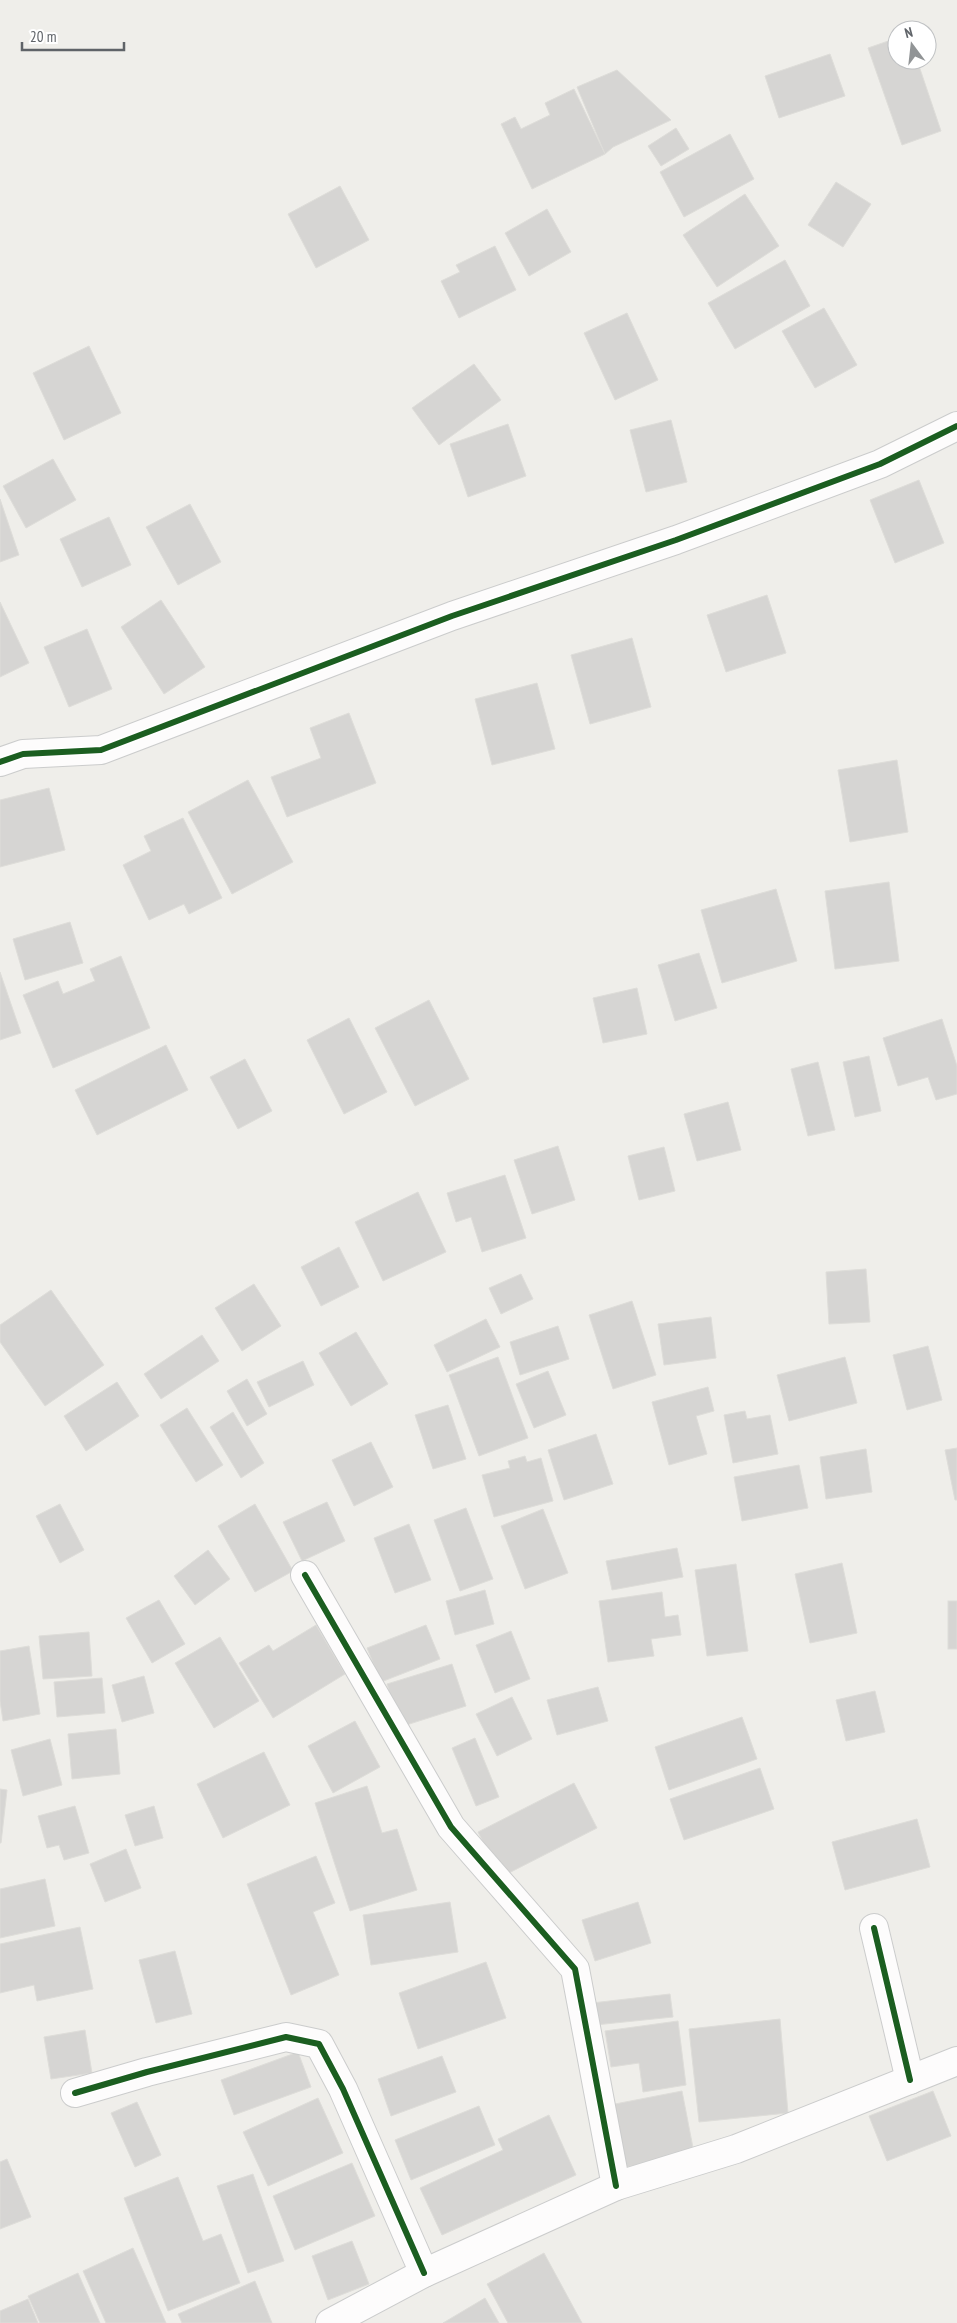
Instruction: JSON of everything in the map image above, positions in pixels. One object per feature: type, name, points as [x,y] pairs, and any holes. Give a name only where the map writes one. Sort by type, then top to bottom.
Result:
[{"type":"street","points":[[0,762],[23,754],[101,750],[452,616],[676,540],[880,464],[957,426]]},
{"type":"street","points":[[305,1575],[451,1827],[576,1969],[616,2186]]},
{"type":"street","points":[[874,1928],[910,2080]]},
{"type":"street","points":[[75,2094],[147,2072],[286,2037],[319,2044],[343,2089],[424,2273]]},
{"type":"street","points":[[330,2323],[424,2273],[616,2186],[736,2149],[957,2061]]},
{"type":"building","points":[[887,41],[887,70],[920,70],[941,131],[902,145],[868,48]]},
{"type":"building","points":[[830,54],[845,96],[779,118],[765,76]]},
{"type":"building","points":[[617,70],[671,120],[613,147],[605,154],[577,87]]},
{"type":"building","points":[[574,89],[605,154],[532,189],[501,124],[515,117],[521,129],[550,115],[545,103]]},
{"type":"building","points":[[676,128],[689,149],[661,166],[648,146]]},
{"type":"building","points":[[730,134],[754,179],[684,217],[660,172]]},
{"type":"building","points":[[836,182],[871,204],[843,247],[808,225]]},
{"type":"building","points":[[340,186],[369,240],[316,268],[288,214]]},
{"type":"building","points":[[745,194],[779,246],[717,287],[683,235]]},
{"type":"building","points":[[547,209],[571,252],[529,276],[505,233]]},
{"type":"building","points":[[495,246],[516,290],[459,318],[441,281],[460,272],[456,265]]},
{"type":"building","points":[[785,260],[810,306],[735,349],[708,303]]},
{"type":"building","points":[[824,308],[857,365],[815,388],[782,331]]},
{"type":"building","points":[[627,313],[658,380],[615,400],[584,333]]},
{"type":"building","points":[[89,346],[121,413],[64,440],[33,373]]},
{"type":"building","points":[[474,364],[501,400],[439,445],[412,408]]},
{"type":"building","points":[[671,420],[687,482],[646,492],[630,430]]},
{"type":"building","points":[[508,424],[526,476],[468,497],[450,444]]},
{"type":"building","points":[[53,459],[76,500],[26,528],[3,486]]},
{"type":"building","points":[[919,480],[944,543],[895,563],[870,500]]},
{"type":"building","points":[[0,499],[19,555],[0,562]]},
{"type":"building","points":[[190,504],[221,562],[178,585],[146,527]]},
{"type":"building","points":[[109,517],[131,565],[82,587],[60,539]]},
{"type":"building","points":[[767,595],[786,653],[726,672],[707,615]]},
{"type":"building","points":[[161,600],[205,667],[164,694],[121,627]]},
{"type":"building","points":[[0,602],[29,663],[0,677]]},
{"type":"building","points":[[87,629],[112,689],[69,707],[44,647]]},
{"type":"building","points":[[632,638],[651,707],[590,724],[571,655]]},
{"type":"building","points":[[537,683],[555,749],[492,765],[475,699]]},
{"type":"building","points":[[349,713],[376,783],[287,817],[271,777],[321,758],[310,728]]},
{"type":"building","points":[[897,760],[908,832],[850,842],[838,770]]},
{"type":"building","points":[[248,780],[293,862],[232,894],[188,812]]},
{"type":"building","points":[[49,788],[65,850],[0,867],[0,800]]},
{"type":"building","points":[[183,818],[222,898],[189,914],[184,904],[149,920],[123,865],[151,851],[144,836]]},
{"type":"building","points":[[889,882],[899,961],[835,969],[825,891]]},
{"type":"building","points":[[776,889],[797,961],[722,983],[701,910]]},
{"type":"building","points":[[70,922],[83,963],[25,980],[13,939]]},
{"type":"building","points":[[699,953],[717,1008],[675,1021],[658,965]]},
{"type":"building","points":[[121,956],[150,1028],[53,1068],[23,995],[58,981],[63,994],[95,981],[90,969]]},
{"type":"building","points":[[0,972],[21,1033],[0,1040]]},
{"type":"building","points":[[637,988],[647,1034],[603,1043],[593,998]]},
{"type":"building","points":[[429,1000],[469,1079],[415,1106],[375,1028]]},
{"type":"building","points":[[349,1018],[387,1092],[344,1114],[307,1040]]},
{"type":"building","points":[[942,1019],[957,1066],[957,1094],[936,1100],[928,1077],[898,1086],[883,1038]]},
{"type":"building","points":[[166,1045],[188,1090],[97,1135],[75,1090]]},
{"type":"building","points":[[869,1056],[881,1111],[855,1117],[843,1062]]},
{"type":"building","points":[[245,1059],[272,1111],[238,1129],[210,1077]]},
{"type":"building","points":[[818,1062],[835,1130],[808,1136],[791,1069]]},
{"type":"building","points":[[728,1102],[741,1150],[697,1161],[684,1114]]},
{"type":"building","points":[[558,1146],[575,1200],[532,1214],[514,1160]]},
{"type":"building","points":[[664,1147],[675,1191],[639,1200],[628,1156]]},
{"type":"building","points":[[505,1175],[526,1238],[482,1252],[471,1217],[456,1222],[447,1193]]},
{"type":"building","points":[[418,1192],[446,1252],[383,1281],[355,1222]]},
{"type":"building","points":[[339,1247],[359,1287],[321,1306],[301,1267]]},
{"type":"building","points":[[866,1269],[870,1322],[829,1324],[826,1272]]},
{"type":"building","points":[[521,1274],[533,1299],[501,1314],[489,1288]]},
{"type":"building","points":[[254,1284],[281,1326],[242,1351],[215,1308]]},
{"type":"building","points":[[51,1290],[104,1365],[45,1406],[0,1342],[0,1325]]},
{"type":"building","points":[[632,1301],[656,1375],[613,1389],[589,1315]]},
{"type":"building","points":[[711,1317],[716,1358],[664,1365],[658,1324]]},
{"type":"building","points":[[486,1319],[500,1347],[447,1372],[434,1345]]},
{"type":"building","points":[[558,1326],[569,1359],[520,1375],[510,1342]]},
{"type":"building","points":[[356,1332],[388,1384],[351,1406],[319,1353]]},
{"type":"building","points":[[202,1335],[219,1361],[161,1399],[144,1374]]},
{"type":"building","points":[[928,1346],[942,1400],[907,1410],[893,1355]]},
{"type":"building","points":[[498,1357],[528,1438],[479,1456],[449,1375]]},
{"type":"building","points":[[845,1357],[857,1403],[789,1421],[777,1375]]},
{"type":"building","points":[[303,1361],[314,1385],[269,1407],[257,1382]]},
{"type":"building","points":[[548,1371],[566,1415],[534,1428],[516,1384]]},
{"type":"building","points":[[247,1379],[267,1414],[247,1426],[227,1391]]},
{"type":"building","points":[[117,1382],[139,1416],[86,1451],[64,1416]]},
{"type":"building","points":[[708,1387],[714,1411],[696,1416],[707,1454],[669,1465],[652,1402]]},
{"type":"building","points":[[448,1405],[466,1459],[433,1469],[415,1415]]},
{"type":"building","points":[[187,1408],[223,1465],[196,1482],[160,1425]]},
{"type":"building","points":[[745,1411],[747,1419],[770,1415],[778,1454],[733,1463],[724,1415]]},
{"type":"building","points":[[233,1412],[264,1463],[241,1478],[210,1427]]},
{"type":"building","points":[[596,1434],[613,1484],[564,1500],[548,1450]]},
{"type":"building","points":[[371,1442],[393,1487],[354,1506],[332,1460]]},
{"type":"building","points":[[957,1448],[957,1500],[955,1500],[945,1450]]},
{"type":"building","points":[[866,1449],[872,1492],[826,1499],[820,1457]]},
{"type":"building","points":[[525,1456],[527,1462],[541,1458],[553,1501],[494,1517],[482,1475],[510,1468],[508,1461]]},
{"type":"building","points":[[799,1465],[808,1508],[742,1521],[734,1477]]},
{"type":"building","points":[[327,1502],[345,1541],[302,1561],[283,1522]]},
{"type":"building","points":[[60,1504],[84,1550],[60,1563],[36,1516]]},
{"type":"building","points":[[255,1504],[293,1571],[255,1592],[218,1526]]},
{"type":"building","points":[[466,1508],[493,1579],[460,1591],[434,1520]]},
{"type":"building","points":[[543,1509],[568,1573],[525,1589],[501,1526]]},
{"type":"building","points":[[409,1524],[431,1580],[395,1593],[374,1538]]},
{"type":"building","points":[[677,1548],[683,1577],[612,1590],[606,1561]]},
{"type":"building","points":[[208,1550],[230,1579],[195,1605],[174,1576]]},
{"type":"building","points":[[842,1563],[857,1633],[810,1643],[795,1574]]},
{"type":"building","points":[[736,1564],[748,1651],[707,1656],[695,1570]]},
{"type":"building","points":[[485,1590],[494,1624],[455,1635],[446,1601]]},
{"type":"building","points":[[662,1592],[665,1617],[678,1615],[681,1635],[651,1639],[654,1656],[608,1662],[599,1601]]},
{"type":"building","points":[[159,1600],[185,1644],[152,1663],[126,1618]]},
{"type":"building","points":[[948,1601],[957,1601],[957,1649],[948,1649]]},
{"type":"building","points":[[316,1625],[345,1674],[273,1718],[239,1663],[269,1645],[273,1651]]},
{"type":"building","points":[[426,1625],[440,1659],[381,1682],[367,1648]]},
{"type":"building","points":[[511,1631],[530,1679],[495,1693],[476,1645]]},
{"type":"building","points":[[89,1632],[92,1676],[43,1679],[39,1636]]},
{"type":"building","points":[[220,1637],[259,1701],[214,1728],[175,1663]]},
{"type":"building","points":[[29,1646],[40,1714],[3,1721],[0,1701],[0,1651]]},
{"type":"building","points":[[452,1664],[466,1706],[400,1727],[387,1684]]},
{"type":"building","points":[[144,1676],[154,1713],[122,1722],[112,1685]]},
{"type":"building","points":[[102,1678],[105,1713],[57,1717],[54,1682]]},
{"type":"building","points":[[598,1687],[608,1721],[557,1735],[547,1700]]},
{"type":"building","points":[[875,1691],[885,1732],[846,1741],[836,1700]]},
{"type":"building","points":[[512,1697],[532,1739],[497,1756],[476,1714]]},
{"type":"building","points":[[742,1717],[757,1759],[669,1790],[655,1747]]},
{"type":"building","points":[[355,1721],[380,1767],[333,1793],[308,1746]]},
{"type":"building","points":[[116,1729],[120,1774],[72,1779],[68,1734]]},
{"type":"building","points":[[475,1738],[499,1797],[476,1806],[452,1748]]},
{"type":"building","points":[[50,1739],[62,1785],[23,1796],[11,1750]]},
{"type":"building","points":[[264,1752],[290,1805],[223,1838],[197,1784]]},
{"type":"building","points":[[760,1768],[774,1809],[684,1840],[670,1799]]},
{"type":"building","points":[[574,1783],[597,1828],[501,1877],[478,1832]]},
{"type":"building","points":[[367,1786],[382,1833],[397,1829],[417,1890],[350,1911],[315,1803]]},
{"type":"building","points":[[0,1789],[7,1790],[1,1843],[0,1843]]},
{"type":"building","points":[[75,1806],[89,1853],[64,1860],[59,1845],[47,1848],[38,1816]]},
{"type":"building","points":[[154,1806],[163,1838],[135,1846],[125,1815]]},
{"type":"building","points":[[917,1819],[930,1867],[845,1890],[832,1842]]},
{"type":"building","points":[[126,1849],[141,1888],[105,1902],[90,1864]]},
{"type":"building","points":[[316,1856],[335,1903],[313,1912],[339,1975],[291,1995],[247,1884]]},
{"type":"building","points":[[45,1879],[55,1926],[0,1938],[0,1889]]},
{"type":"building","points":[[450,1902],[458,1952],[371,1965],[363,1915]]},
{"type":"building","points":[[638,1902],[651,1943],[595,1961],[582,1920]]},
{"type":"building","points":[[80,1927],[93,1989],[37,2001],[34,1985],[0,1993],[0,1944]]},
{"type":"building","points":[[175,1951],[192,2014],[156,2023],[139,1960]]},
{"type":"building","points":[[486,1962],[506,2018],[418,2049],[399,1993]]},
{"type":"building","points":[[670,1994],[673,2017],[595,2025],[592,2003]]},
{"type":"building","points":[[780,2019],[788,2113],[699,2122],[689,2029]]},
{"type":"building","points":[[678,2021],[686,2085],[643,2092],[639,2063],[611,2067],[605,2031]]},
{"type":"building","points":[[85,2030],[92,2073],[51,2079],[44,2037]]},
{"type":"building","points":[[298,2052],[311,2087],[234,2115],[221,2080]]},
{"type":"building","points":[[442,2056],[456,2092],[391,2116],[378,2079]]},
{"type":"building","points":[[682,2091],[694,2153],[622,2168],[610,2105]]},
{"type":"building","points":[[933,2091],[951,2136],[887,2161],[869,2116]]},
{"type":"building","points":[[318,2098],[343,2153],[268,2186],[243,2132]]},
{"type":"building","points":[[137,2102],[161,2155],[135,2167],[111,2113]]},
{"type":"building","points":[[479,2106],[495,2145],[411,2180],[395,2140]]},
{"type":"building","points":[[549,2115],[576,2175],[442,2235],[420,2188],[503,2150],[498,2139]]},
{"type":"building","points":[[7,2159],[31,2217],[0,2229],[0,2162]]},
{"type":"building","points":[[352,2163],[375,2216],[295,2250],[273,2196]]},
{"type":"building","points":[[253,2174],[284,2261],[248,2273],[217,2186]]},
{"type":"building","points":[[178,2177],[203,2241],[221,2234],[240,2283],[168,2311],[124,2198]]},
{"type":"building","points":[[352,2241],[369,2284],[328,2300],[312,2256]]},
{"type":"building","points":[[133,2248],[166,2323],[106,2323],[83,2271]]},
{"type":"building","points":[[544,2253],[582,2323],[508,2323],[487,2284]]},
{"type":"building","points":[[78,2273],[100,2323],[40,2323],[28,2296]]},
{"type":"building","points":[[255,2281],[272,2323],[182,2323],[178,2314]]},
{"type":"building","points":[[485,2298],[499,2323],[443,2323]]},
{"type":"building","points":[[28,2299],[38,2323],[0,2323],[0,2311]]},
{"type":"cycle path","points":[[0,762],[23,754],[101,750],[452,616],[676,540],[880,464],[957,426]]},
{"type":"cycle path","points":[[305,1575],[451,1827],[575,1969],[616,2186]]},
{"type":"cycle path","points":[[874,1928],[910,2080]]},
{"type":"cycle path","points":[[75,2093],[147,2072],[286,2037],[319,2044],[343,2089],[424,2273]]}]
